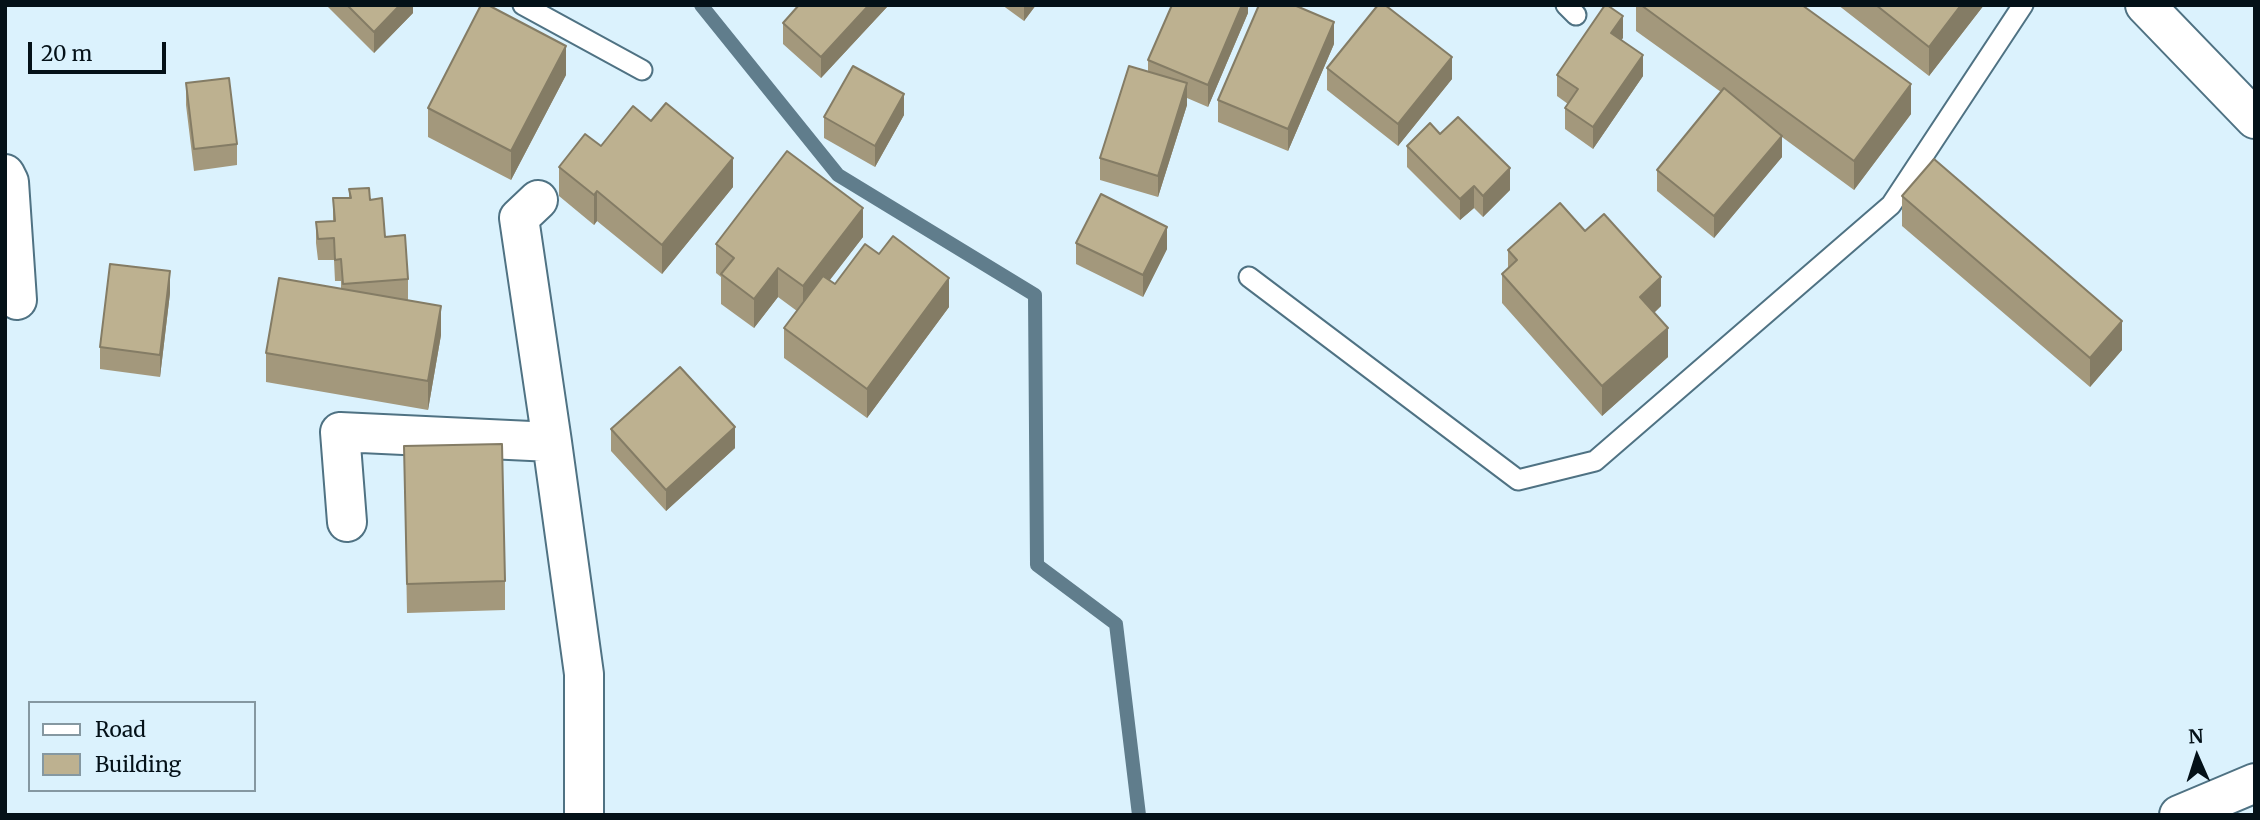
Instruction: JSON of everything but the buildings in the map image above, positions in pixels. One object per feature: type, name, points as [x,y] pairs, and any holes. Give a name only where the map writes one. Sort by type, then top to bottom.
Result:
[{"type":"street","points":[[2145,5],[2255,119]]},
{"type":"street","points":[[5,174],[9,182],[17,300]]},
{"type":"street","points":[[538,200],[519,218],[584,674],[584,815]]},
{"type":"street","points":[[347,522],[340,432],[552,442]]},
{"type":"street","points":[[2179,815],[2255,783]]},
{"type":"lane","points":[[523,5],[642,70]]},
{"type":"lane","points":[[1249,277],[1518,480],[1595,461],[1891,205],[2023,5]]},
{"type":"waterway","points":[[701,5],[838,175],[1035,295],[1037,565],[1116,624],[1139,815]]}]
